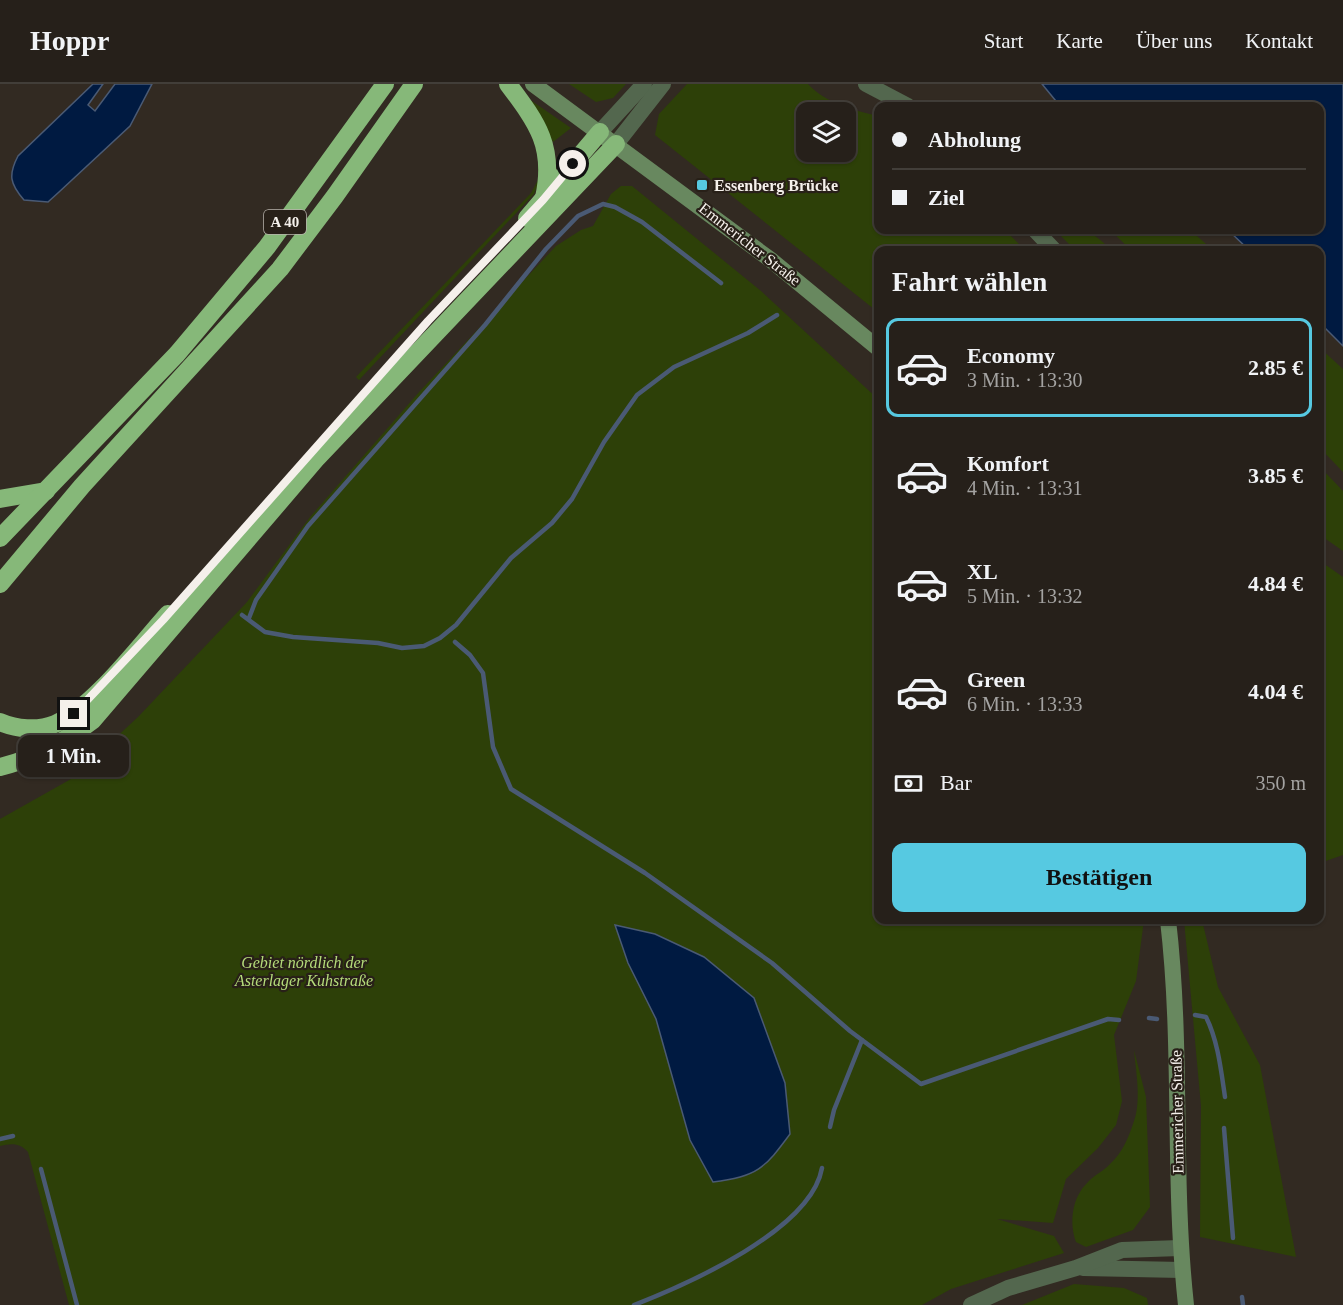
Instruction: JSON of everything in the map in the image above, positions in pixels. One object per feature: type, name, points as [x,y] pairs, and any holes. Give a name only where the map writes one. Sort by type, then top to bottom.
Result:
[{"type":"highway","name":"A 40","points":[[0,538],[177,354],[267,247],[385,84]]},
{"type":"highway","name":"A 40","points":[[0,565],[217,340],[280,269],[414,84]]},
{"type":"highway","points":[[508,84],[539,128],[546,147],[549,165],[543,200]]},
{"type":"highway","points":[[0,722],[18,728],[53,725],[74,714],[96,693],[428,321],[543,200],[600,132]]},
{"type":"highway","points":[[0,767],[30,758],[61,744],[93,720],[317,458],[616,144]]},
{"type":"highway","points":[[0,584],[82,486],[217,340]]},
{"type":"highway","points":[[0,500],[46,491]]},
{"type":"main road","name":"Emmericher Straße","points":[[533,84],[771,260],[874,346]]},
{"type":"main road","name":"Emmericher Straße","points":[[1168,924],[1174,974],[1180,1248],[1186,1305]]},
{"type":"street","points":[[600,132],[644,84]]},
{"type":"street","points":[[616,144],[663,84]]},
{"type":"street","points":[[866,84],[900,102]]},
{"type":"street","points":[[1039,234],[1050,246]]},
{"type":"street","points":[[971,1305],[1008,1288],[1076,1268],[1122,1250],[1180,1248]]},
{"type":"street","points":[[1076,1268],[1182,1270]]},
{"type":"green space","points":[[569,84],[626,84],[613,98],[596,102]]},
{"type":"green space","points":[[687,84],[808,84],[822,96],[834,102],[796,102],[796,162],[856,162],[856,110],[874,115],[874,234],[1009,234],[1021,246],[874,246],[874,309],[655,135],[659,114]]},
{"type":"green space","points":[[529,99],[571,128],[553,142]]},
{"type":"green space","points":[[541,151],[540,180],[534,194],[359,380],[356,377],[531,193],[538,180],[538,153]]},
{"type":"green space","name":"Gebiet nördlich der Asterlager Kuhstraße","points":[[621,186],[632,186],[761,291],[874,395],[874,924],[1143,924],[1136,981],[1114,1035],[1122,1101],[1116,1125],[1098,1148],[1066,1179],[1053,1223],[997,1219],[1054,1236],[1064,1253],[951,1289],[922,1305],[69,1305],[28,1152],[16,1144],[0,1146],[0,819],[71,779],[138,717],[247,602],[310,517],[420,391],[556,246],[581,230],[593,226],[611,194]]},
{"type":"green space","points":[[1059,234],[1092,234],[1107,246],[1071,246]]},
{"type":"green space","points":[[1114,234],[1195,234],[1208,246],[1127,246]]},
{"type":"green space","points":[[1324,352],[1343,369],[1343,472],[1324,452]]},
{"type":"green space","points":[[1324,471],[1343,491],[1343,551],[1324,538]]},
{"type":"green space","points":[[1324,564],[1343,577],[1343,855],[1324,862]]},
{"type":"green space","points":[[1184,924],[1203,924],[1218,987],[1260,1065],[1296,1257],[1200,1237],[1201,1106]]},
{"type":"green space","points":[[1134,1050],[1146,1097],[1150,1207],[1133,1230],[1086,1247],[1076,1242],[1073,1210],[1083,1188],[1114,1160],[1131,1130],[1138,1097]]},
{"type":"green space","points":[[1074,1284],[1124,1288],[1147,1298],[1148,1305],[1022,1305]]},
{"type":"water","points":[[93,84],[103,84],[88,105],[95,111],[115,84],[152,84],[130,126],[48,202],[24,200],[12,179],[18,156]]},
{"type":"water","points":[[1042,84],[1343,84],[1343,346],[1324,327],[1324,246],[1245,246],[1232,234],[1324,234],[1324,102],[1057,102]]},
{"type":"water","points":[[615,925],[655,934],[704,957],[754,998],[785,1083],[790,1134],[774,1155],[759,1169],[740,1177],[713,1182],[690,1140],[656,1019],[628,963]]},
{"type":"waterway","points":[[249,618],[256,600],[308,526],[485,325],[546,249],[578,216],[603,204],[615,207],[642,222],[721,283]]},
{"type":"waterway","points":[[242,615],[265,632],[293,637],[378,643],[402,648],[424,646],[440,638],[456,625],[511,558],[552,523],[572,499],[604,442],[637,395],[674,367],[748,333],[777,315]]},
{"type":"waterway","points":[[455,642],[470,655],[483,673],[493,747],[511,789],[645,873],[772,963],[850,1031],[921,1084],[1108,1019],[1119,1020]]},
{"type":"waterway","points":[[1195,1015],[1206,1017],[1210,1026],[1225,1097]]},
{"type":"waterway","points":[[1149,1018],[1157,1019]]},
{"type":"waterway","points":[[830,1127],[834,1110],[862,1040]]},
{"type":"waterway","points":[[1224,1128],[1233,1238]]},
{"type":"waterway","points":[[0,1139],[13,1136]]},
{"type":"waterway","points":[[634,1305],[714,1269],[772,1233],[796,1213],[813,1191],[822,1168]]},
{"type":"waterway","points":[[41,1169],[77,1305]]},
{"type":"waterway","points":[[1242,1297],[1243,1305]]},
{"type":"place","name":"Essenberg Brücke","points":[[702,185]]},
{"type":"route","points":[[74,714],[177,605],[428,321],[543,200],[573,164]]}]
